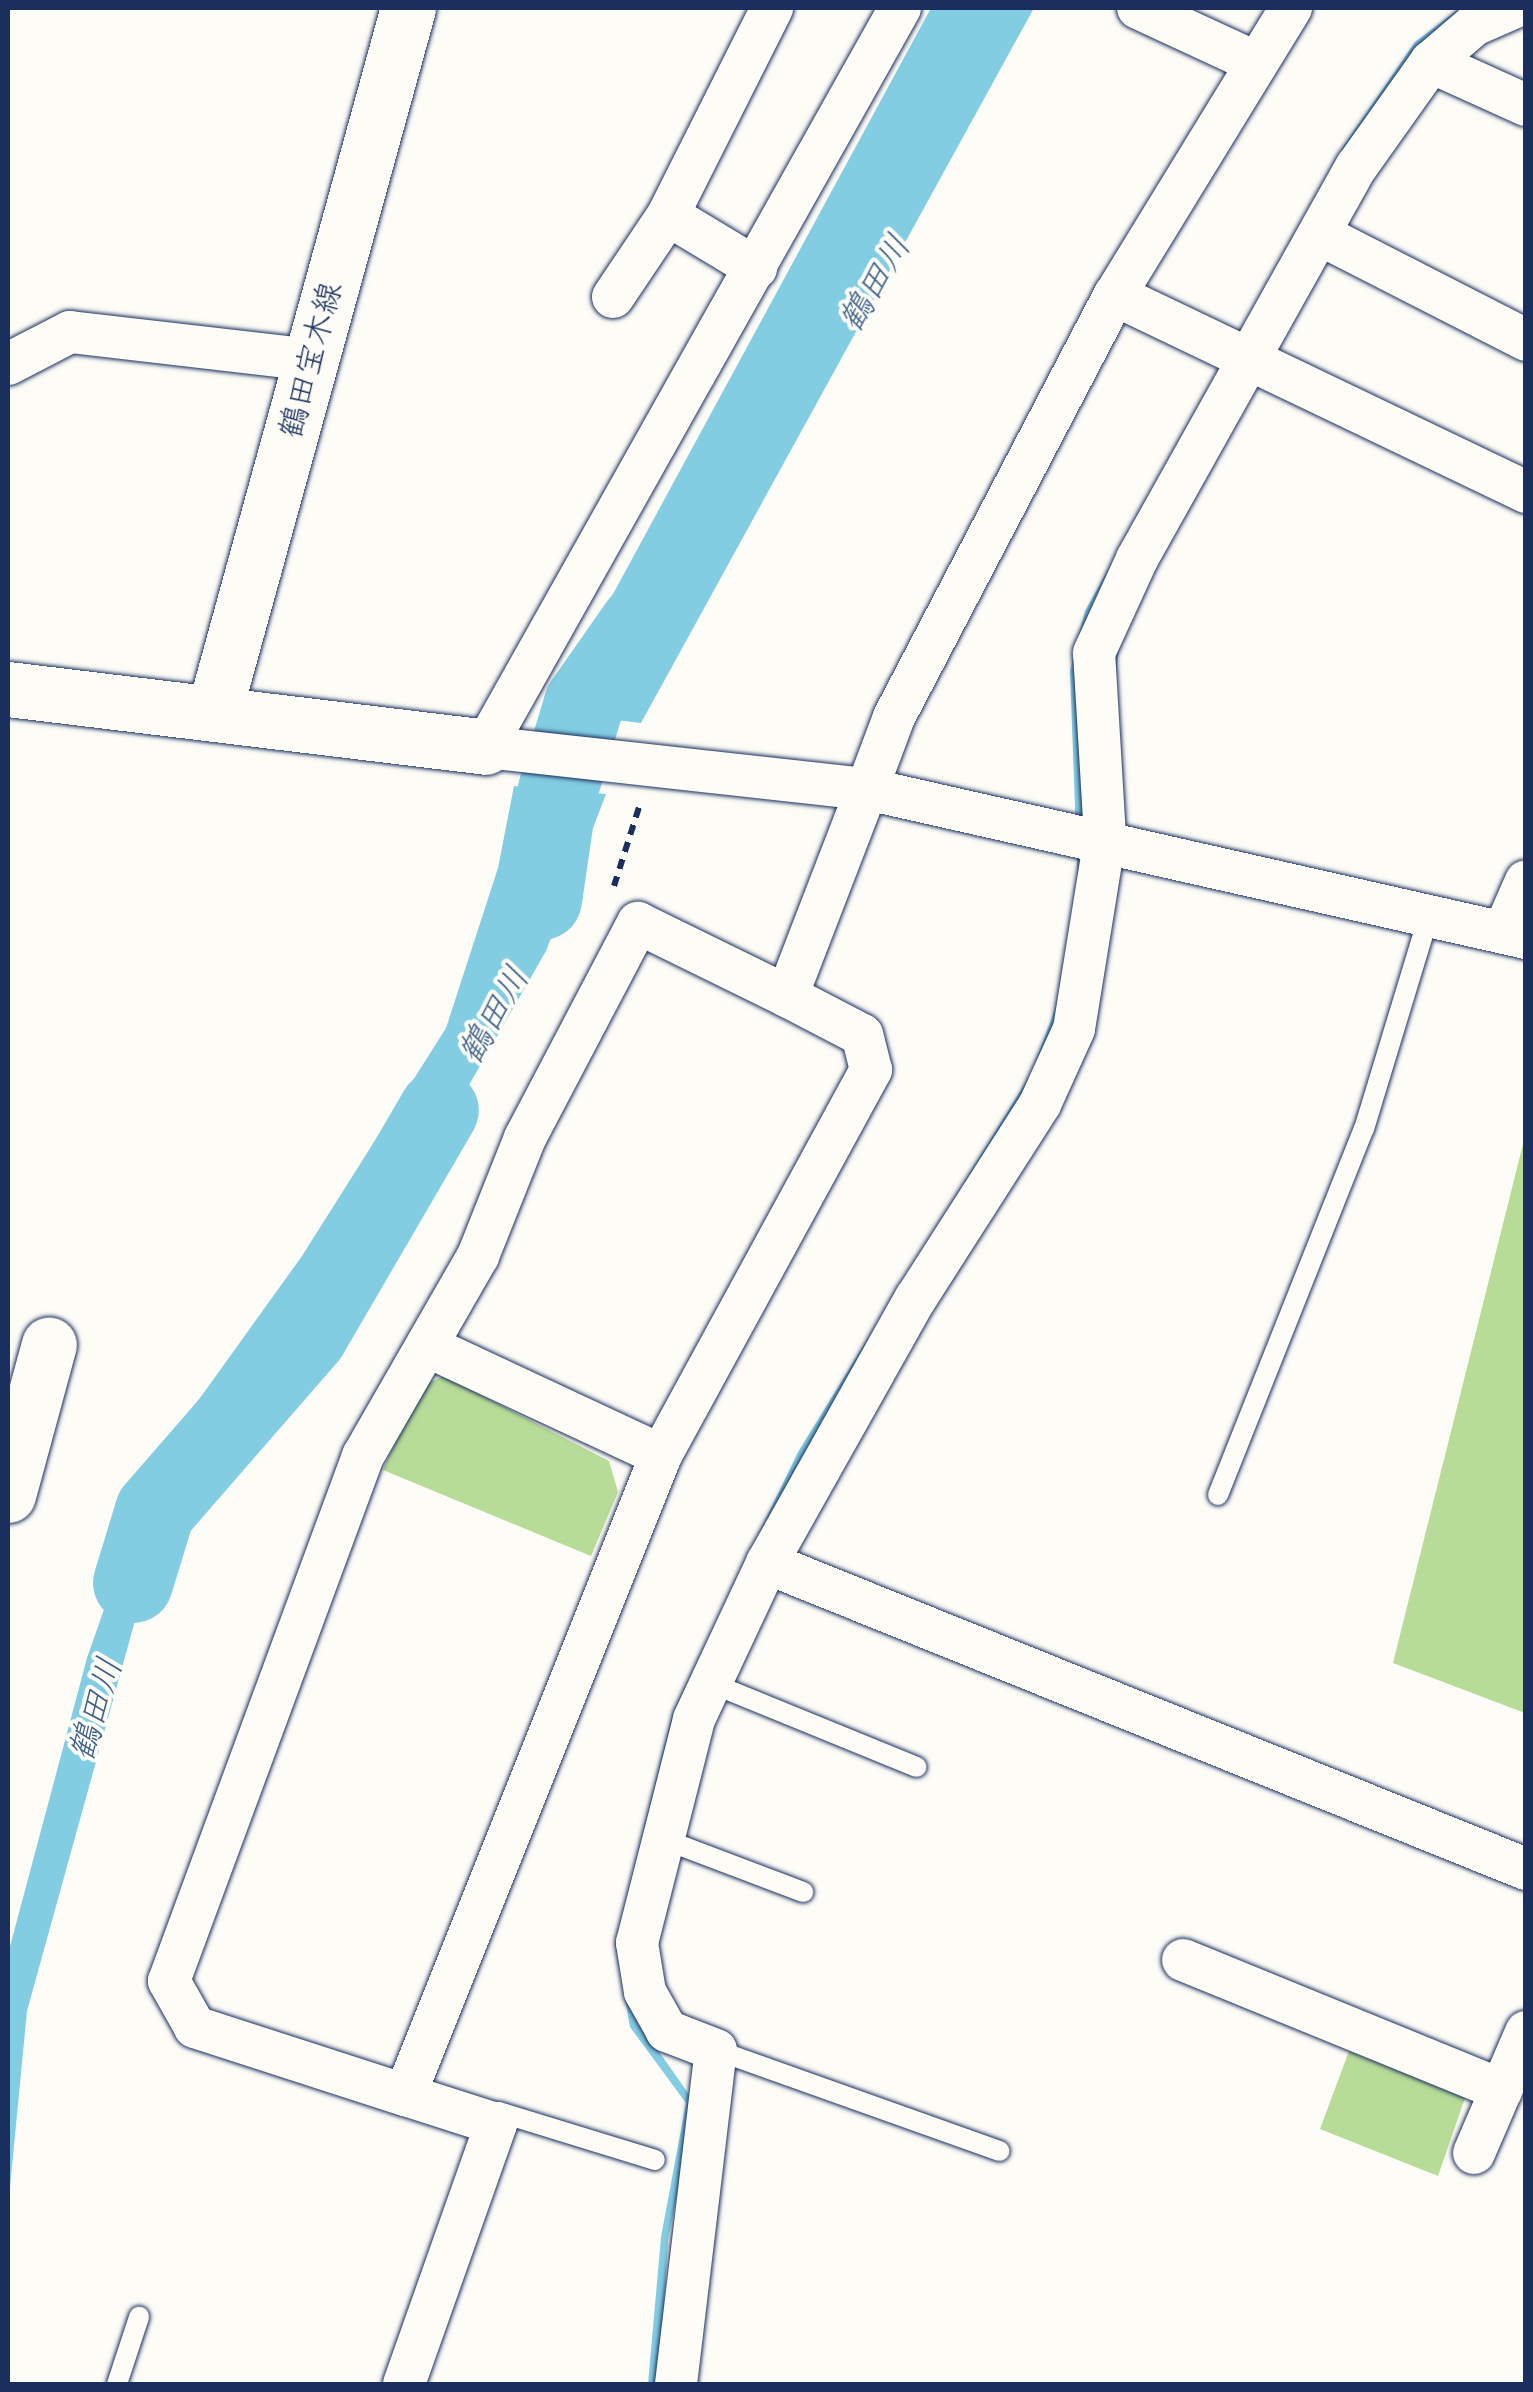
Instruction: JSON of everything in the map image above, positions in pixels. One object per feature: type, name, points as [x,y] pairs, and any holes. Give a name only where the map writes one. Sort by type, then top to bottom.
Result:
[{"type":"street","name":"鶴田宝木線","points":[[214,712],[408,8]]},
{"type":"street","points":[[613,297],[668,215],[772,8]]},
{"type":"street","points":[[486,747],[900,8]]},
{"type":"street","points":[[1138,8],[1254,62]]},
{"type":"street","points":[[788,996],[894,716],[1115,295],[1254,62],[1291,8]]},
{"type":"street","points":[[680,2384],[716,2050],[667,2030],[642,1981],[637,1943],[711,1683],[767,1563],[916,1298],[1040,1104],[1074,1029],[1105,837],[1094,653],[1318,234],[1430,62],[1474,25],[1515,8]]},
{"type":"street","points":[[1430,62],[1526,106]]},
{"type":"street","points":[[668,215],[756,268]]},
{"type":"street","points":[[1318,234],[1526,340]]},
{"type":"street","points":[[1115,295],[1526,492]]},
{"type":"street","points":[[8,364],[70,332],[311,360]]},
{"type":"street","points":[[8,689],[867,790],[1105,837],[1515,933],[1526,881]]},
{"type":"street","points":[[404,2384],[496,2124],[195,2027],[168,1981],[363,1456],[428,1346],[638,923],[862,1034],[870,1070],[660,1455],[406,2094]]},
{"type":"street","points":[[8,1495],[49,1344]]},
{"type":"street","points":[[428,1346],[660,1455]]},
{"type":"street","points":[[767,1563],[1526,1869]]},
{"type":"street","points":[[1183,1960],[1501,2090]]},
{"type":"street","points":[[1474,2153],[1526,2032]]},
{"type":"lane","points":[[1218,1496],[1364,1129],[1430,915]]},
{"type":"lane","points":[[711,1683],[916,1767]]},
{"type":"lane","points":[[664,1839],[803,1892]]},
{"type":"lane","points":[[716,2050],[1000,2151]]},
{"type":"lane","points":[[496,2124],[499,2112],[655,2160]]},
{"type":"lane","points":[[117,2384],[138,2317]]},
{"type":"path","points":[[638,923],[610,900],[652,764]]},
{"type":"green space","points":[[1526,1144],[1525,1713],[1393,1663]]},
{"type":"green space","points":[[444,1376],[609,1461],[618,1492],[591,1556],[383,1470],[419,1387]]},
{"type":"green space","points":[[1349,2051],[1465,2098],[1438,2176],[1320,2129]]},
{"type":"water","points":[[931,8],[1034,8],[641,723],[549,712]]},
{"type":"water","points":[[1460,8],[1477,8],[1138,525],[1065,1010],[1040,1075],[713,1639],[639,2023],[695,2103],[668,2240],[659,2384],[648,2384],[661,2237],[686,2103],[630,2027],[615,1944],[673,1712],[798,1452],[1032,1072],[1056,1006],[1078,890],[1070,671],[1085,611],[1343,147],[1415,42]]},
{"type":"water","points":[[514,786],[606,794],[546,951],[465,1092],[200,1431],[162,1523],[27,2011],[8,2208],[8,1954],[87,1658],[157,1458],[302,1256],[446,1028],[498,868]]},
{"type":"waterway","name":"鶴田川","points":[[542,900],[558,790],[584,704],[640,624]]},
{"type":"waterway","name":"鶴田川","points":[[133,1583],[155,1511],[308,1335],[439,1110]]}]
